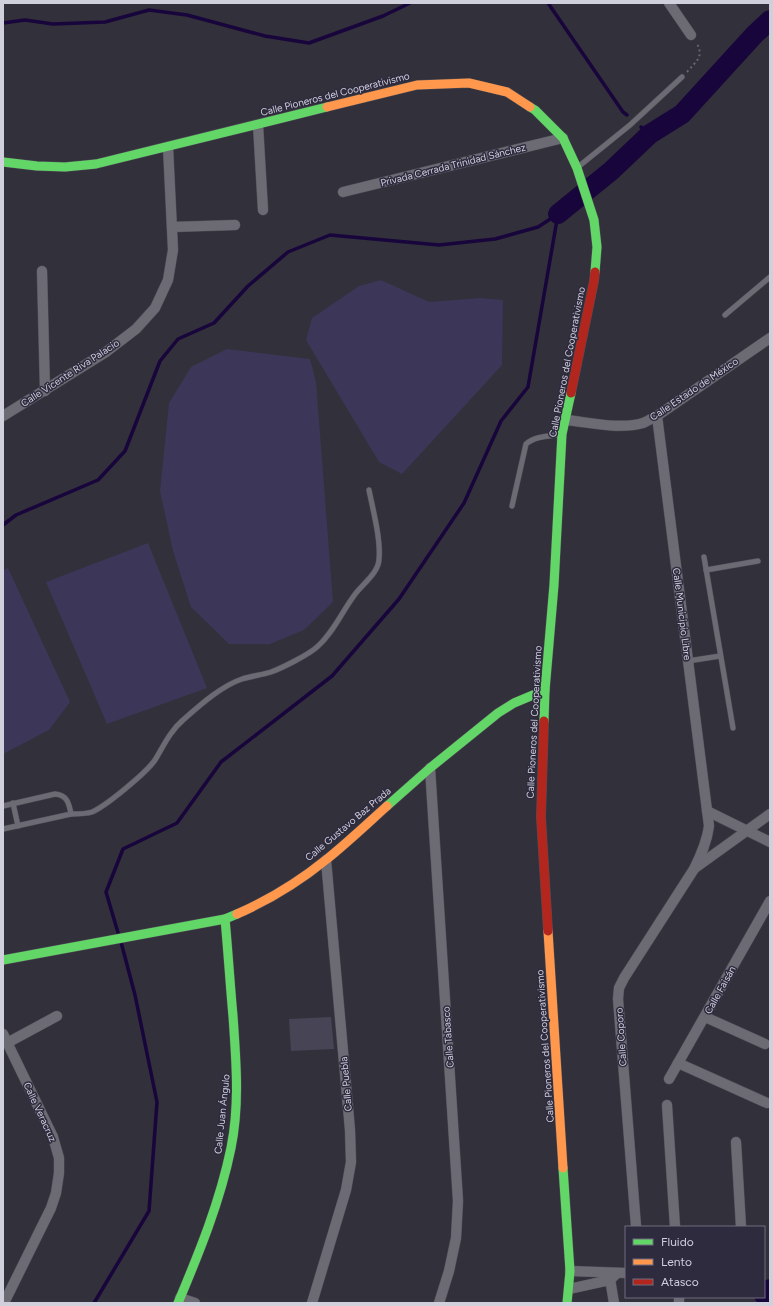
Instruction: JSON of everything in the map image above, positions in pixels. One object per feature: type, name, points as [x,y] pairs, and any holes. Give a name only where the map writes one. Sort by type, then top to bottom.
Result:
[{"type":"street","points":[[669,3],[691,35]]},
{"type":"street","name":"Calle Pioneros del Cooperativismo","points":[[3,162],[37,166],[65,167],[96,164],[417,85],[469,83],[507,92],[535,110],[563,138],[577,168],[592,212],[597,247],[594,281],[562,434],[554,585],[545,690],[541,817],[570,1271],[567,1303]]},
{"type":"street","points":[[258,125],[263,210]]},
{"type":"street","name":"Privada Cerrada Trinidad Sánchez","points":[[343,192],[563,138]]},
{"type":"street","name":"Calle Vicente Riva Palacio","points":[[3,416],[106,352],[136,329],[155,308],[168,280],[173,250],[168,147]]},
{"type":"street","points":[[172,227],[235,225]]},
{"type":"street","points":[[42,271],[45,391]]},
{"type":"street","name":"Calle Estado de México","points":[[565,420],[614,425],[642,423],[657,416],[770,338]]},
{"type":"street","name":"Calle Municipio Libre","points":[[657,416],[707,811]]},
{"type":"street","name":"Calle Gustavo Baz Prada","points":[[3,960],[225,919],[255,906],[285,888],[326,860],[430,768],[498,713],[514,702],[545,690]]},
{"type":"street","name":"Calle Tabasco","points":[[430,768],[458,1201],[456,1238],[449,1272],[439,1303]]},
{"type":"street","points":[[707,811],[770,842]]},
{"type":"street","name":"Calle Coporo","points":[[636,1226],[618,999],[619,988],[694,869],[707,837],[709,826],[707,811]]},
{"type":"street","name":"Calle Coporo","points":[[694,869],[770,814]]},
{"type":"street","name":"Calle Puebla","points":[[312,1303],[346,1190],[351,1162],[350,1130],[326,860]]},
{"type":"street","name":"Calle Faisán","points":[[669,1079],[770,901]]},
{"type":"street","name":"Calle Juan Ángulo","points":[[179,1301],[205,1236],[221,1187],[231,1148],[236,1105],[237,1070],[225,919]]},
{"type":"street","points":[[5,1039],[57,1016]]},
{"type":"street","points":[[705,1017],[765,1044]]},
{"type":"street","name":"Calle Veracruz","points":[[4,1303],[51,1208],[56,1193],[59,1173],[59,1158],[53,1137],[5,1039]]},
{"type":"street","points":[[678,1063],[767,1103]]},
{"type":"street","points":[[667,1105],[674,1226]]},
{"type":"street","points":[[736,1142],[741,1226]]},
{"type":"street","points":[[570,1271],[615,1274]]},
{"type":"street","points":[[569,1288],[615,1274]]},
{"type":"street","points":[[614,1303],[615,1274]]},
{"type":"street","points":[[179,1301],[195,1303]]},
{"type":"lane","points":[[577,168],[630,125],[682,77]]},
{"type":"lane","points":[[725,315],[770,278]]},
{"type":"lane","points":[[512,506],[526,444],[530,440],[562,434]]},
{"type":"lane","points":[[3,829],[71,814],[90,813],[101,807],[146,771],[171,733],[181,722],[225,687],[242,679],[273,671],[316,648],[333,629],[350,600],[374,572],[380,561],[369,490]]},
{"type":"lane","points":[[704,557],[733,728]]},
{"type":"lane","points":[[706,570],[758,561]]},
{"type":"lane","points":[[688,661],[720,656]]},
{"type":"lane","points":[[3,806],[55,794],[61,794],[69,803],[71,814]]},
{"type":"lane","points":[[13,803],[18,826]]},
{"type":"path","points":[[682,77],[698,60],[700,54],[700,48],[691,35]]},
{"type":"shaded area","points":[[381,280],[429,302],[480,298],[503,300],[502,365],[402,474],[379,462],[306,340],[312,318],[359,286]]},
{"type":"shaded area","points":[[227,349],[310,359],[316,382],[333,602],[304,630],[270,644],[229,644],[191,607],[173,551],[160,491],[169,403],[191,367]]},
{"type":"shaded area","points":[[148,543],[207,688],[107,724],[46,582]]},
{"type":"shaded area","points":[[8,568],[70,702],[49,730],[3,754],[3,570]]},
{"type":"building","points":[[331,1017],[334,1049],[291,1051],[289,1019]]},
{"type":"waterway","points":[[3,23],[25,20],[53,24],[105,22],[149,10],[187,15],[265,36],[309,43],[383,16],[410,3]]},
{"type":"waterway","points":[[548,3],[623,112],[627,115]]},
{"type":"waterway","points":[[558,214],[611,171],[650,134],[682,114],[755,34],[770,20]]},
{"type":"waterway","points":[[641,127],[650,134]]},
{"type":"waterway","points":[[3,525],[16,515],[98,480],[125,451],[160,361],[178,339],[214,323],[248,286],[288,252],[330,235],[439,245],[495,239],[538,227],[558,214]]},
{"type":"waterway","points":[[119,936],[106,892],[123,849],[177,823],[221,762],[332,676],[399,599],[464,503],[501,421],[528,387],[558,214]]},
{"type":"waterway","points":[[94,1303],[149,1211],[157,1102],[135,995],[121,942]]},
{"type":"waterway","points":[[765,1294],[770,1289]]},
{"type":"traffic: fast","points":[[3,162],[37,166],[65,167],[96,164],[327,107]]},
{"type":"traffic: fast","points":[[530,107],[535,110],[563,138],[577,168],[594,220],[597,247],[595,272]]},
{"type":"traffic: fast","points":[[544,721],[545,690],[554,585],[562,434],[571,393]]},
{"type":"traffic: fast","points":[[387,806],[430,768],[498,713],[514,703],[545,690]]},
{"type":"traffic: fast","points":[[3,960],[225,919],[237,914]]},
{"type":"traffic: fast","points":[[178,1303],[215,1208],[234,1132],[236,1115],[236,1066],[225,919]]},
{"type":"traffic: fast","points":[[563,1168],[570,1271],[567,1303]]},
{"type":"traffic: slow","points":[[327,107],[417,85],[469,83],[507,92],[530,107]]},
{"type":"traffic: slow","points":[[237,914],[284,890],[306,875],[327,859],[387,806]]},
{"type":"traffic: slow","points":[[548,931],[563,1168]]},
{"type":"traffic: jam","points":[[571,393],[595,272]]},
{"type":"traffic: jam","points":[[544,721],[541,817],[548,931]]}]
